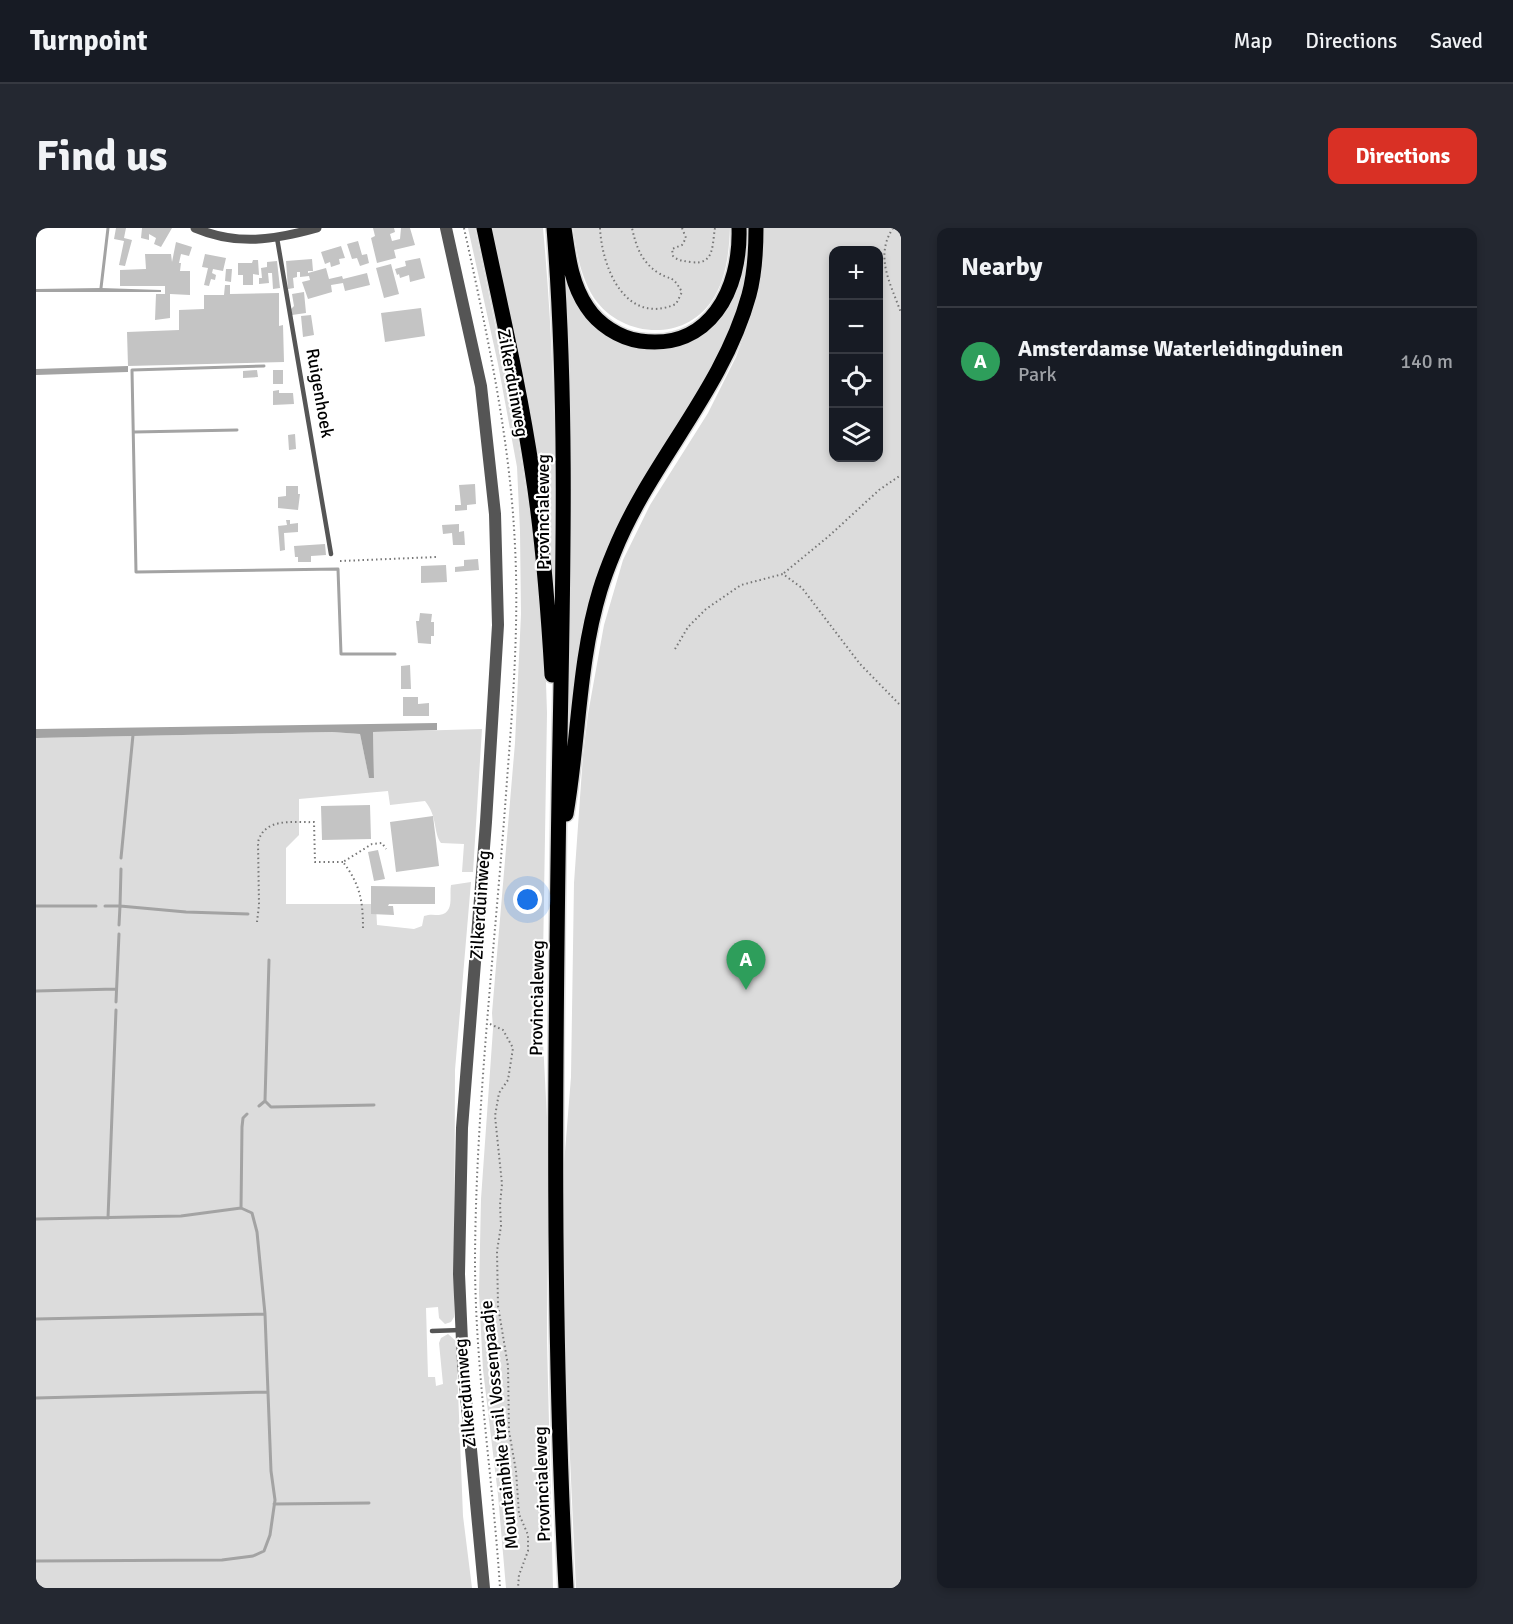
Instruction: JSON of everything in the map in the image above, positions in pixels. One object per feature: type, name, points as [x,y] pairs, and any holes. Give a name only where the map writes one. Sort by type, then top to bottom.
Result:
[{"type":"main road","points":[[484,228],[533,472],[546,583],[552,678],[560,728]]},
{"type":"main road","name":"Provincialeweg","points":[[554,228],[558,283],[562,444],[555,1207],[566,1588]]},
{"type":"main road","points":[[564,228],[572,274],[586,307],[601,323],[619,335],[649,343],[674,341],[684,337],[704,325],[715,314],[731,286],[738,255],[739,228]]},
{"type":"main road","points":[[558,858],[570,786],[589,638],[600,589],[616,548],[636,507],[701,401],[741,321],[753,275],[756,228]]},
{"type":"street","points":[[195,228],[233,238],[261,240],[317,228]]},
{"type":"street","name":"Zilkerduinweg","points":[[446,228],[481,386],[495,514],[498,625],[486,822],[462,1128],[459,1274],[461,1330],[484,1588]]},
{"type":"lane","name":"Ruigenhoek","points":[[277,238],[331,555]]},
{"type":"lane","name":"Zilkerduinweg","points":[[432,1331],[461,1330]]},
{"type":"path","name":"Zilkerduinweg","points":[[464,228],[497,386],[515,546],[513,703],[478,1161],[476,1294],[481,1387],[497,1536],[500,1588]]},
{"type":"path","points":[[600,228],[608,267],[622,293],[638,306],[652,310],[665,309],[676,304],[682,292],[674,279],[658,273],[639,254],[632,228]]},
{"type":"path","points":[[682,228],[686,238],[682,244],[672,249],[673,256],[677,260],[698,263],[704,262],[713,251],[715,228]]},
{"type":"path","points":[[892,228],[884,244],[883,254],[901,313]]},
{"type":"path","points":[[675,649],[687,627],[706,609],[741,585],[783,574],[879,490],[901,475]]},
{"type":"path","points":[[340,561],[437,557]]},
{"type":"path","points":[[783,574],[802,588],[860,664],[901,706]]},
{"type":"path","points":[[256,922],[259,905],[258,842],[260,833],[266,827],[275,823],[314,822],[315,862],[343,862],[372,844],[382,843],[386,849]]},
{"type":"path","points":[[343,862],[354,876],[361,897],[363,928]]},
{"type":"path","name":"Mountainbike trail Vossenpaadje","points":[[488,1023],[503,1030],[513,1048],[508,1080],[499,1093],[495,1116],[502,1184],[497,1259],[498,1306],[507,1366],[509,1431],[516,1471],[519,1514],[528,1535],[528,1551],[519,1575],[518,1588]]},
{"type":"shaded area","points":[[468,228],[475,228],[515,420],[534,540],[545,652],[547,713],[542,1022],[547,1118],[547,1341],[553,1588],[506,1588],[498,1495],[483,1370],[479,1293],[481,1199],[493,1029],[492,1013],[515,743],[521,614],[520,531],[517,467],[498,364]]},
{"type":"shaded area","points":[[488,228],[543,228],[554,422],[554,617]]},
{"type":"shaded area","points":[[573,228],[730,228],[728,257],[716,294],[699,315],[684,324],[668,329],[652,330],[635,327],[620,321],[594,298],[582,273]]},
{"type":"shaded area","points":[[743,228],[750,228],[745,290],[721,352],[610,556],[567,776],[570,438],[564,254],[576,295],[632,343],[708,326]]},
{"type":"shaded area","points":[[763,228],[901,228],[901,1588],[576,1588],[565,1350],[562,1189],[571,1077],[574,883],[588,714],[604,625],[623,560],[650,505],[708,413],[736,357],[755,295]]},
{"type":"shaded area","points":[[36,289],[161,290],[161,292],[36,292]]},
{"type":"shaded area","points":[[128,366],[128,372],[36,375],[36,369]]},
{"type":"shaded area","points":[[437,723],[437,730],[373,732],[374,778],[369,778],[360,734],[332,732],[36,738],[36,729]]},
{"type":"shaded area","points":[[482,729],[473,872],[462,872],[464,844],[441,843],[432,813],[425,801],[390,805],[388,791],[299,799],[299,835],[286,848],[286,904],[376,904],[377,925],[414,929],[422,926],[424,916],[444,914],[447,911],[451,885],[471,882],[455,1070],[454,1317],[451,1322],[445,1324],[439,1318],[438,1307],[426,1308],[428,1377],[435,1377],[436,1386],[443,1384],[439,1343],[441,1338],[448,1334],[456,1341],[463,1516],[472,1588],[36,1588],[36,738],[332,732],[360,734],[369,777],[374,777],[373,732]]},
{"type":"building","points":[[116,228],[126,228],[124,238],[132,240],[125,266],[119,265],[124,241],[114,239]]},
{"type":"building","points":[[142,228],[172,228],[161,247],[154,244],[156,238],[149,234],[149,240],[141,238]]},
{"type":"building","points":[[373,228],[394,228],[395,232],[390,234],[392,241],[400,239],[401,228],[410,228],[415,245],[394,250],[396,258],[377,263],[371,238],[375,236]]},
{"type":"building","points":[[358,241],[362,255],[367,254],[369,263],[360,266],[357,258],[352,259],[347,244]]},
{"type":"building","points":[[176,242],[192,247],[189,256],[181,254],[179,263],[181,263],[180,271],[190,271],[190,295],[170,294],[170,318],[155,320],[156,294],[165,294],[165,286],[120,286],[120,270],[146,269],[145,254],[171,254],[172,262]]},
{"type":"building","points":[[341,246],[345,258],[339,259],[340,264],[331,267],[330,262],[325,264],[321,252]]},
{"type":"building","points":[[205,254],[226,258],[223,271],[213,269],[212,273],[216,275],[215,280],[211,279],[209,286],[204,285],[208,268],[202,267]]},
{"type":"building","points":[[420,258],[425,278],[410,282],[409,275],[400,278],[399,274],[397,275],[395,269],[406,266],[405,261]]},
{"type":"building","points":[[312,259],[313,271],[308,271],[308,273],[326,268],[329,279],[342,276],[343,279],[367,273],[370,285],[345,291],[343,283],[331,285],[332,292],[308,299],[302,282],[310,280],[309,276],[300,277],[300,272],[297,272],[297,277],[293,278],[294,288],[288,289],[286,261]]},
{"type":"building","points":[[253,260],[258,260],[259,275],[253,274],[253,285],[243,285],[243,275],[238,275],[238,263],[252,263]]},
{"type":"building","points":[[277,261],[280,288],[273,289],[272,273],[268,273],[269,283],[259,284],[259,278],[262,278],[261,268],[267,267],[267,262]]},
{"type":"building","points":[[391,264],[399,294],[384,298],[376,268]]},
{"type":"building","points":[[226,269],[232,269],[231,282],[225,281]]},
{"type":"building","points":[[225,285],[230,285],[230,294],[279,293],[279,326],[283,325],[284,362],[128,366],[127,332],[179,330],[179,310],[204,309],[204,295],[224,295]]},
{"type":"building","points":[[304,292],[306,313],[292,315],[291,309],[294,306],[292,294]]},
{"type":"building","points":[[421,308],[425,336],[385,342],[381,313]]},
{"type":"building","points":[[311,315],[314,335],[303,337],[301,316]]},
{"type":"building","points":[[257,370],[258,377],[243,378],[243,371]]},
{"type":"building","points":[[273,370],[283,370],[283,384],[273,384]]},
{"type":"building","points":[[279,390],[279,393],[293,393],[294,404],[273,405],[273,391]]},
{"type":"building","points":[[295,434],[296,449],[289,450],[288,435]]},
{"type":"building","points":[[475,484],[476,504],[467,505],[467,510],[455,511],[455,505],[461,505],[459,485]]},
{"type":"building","points":[[286,486],[298,486],[298,494],[300,494],[298,510],[278,508],[278,497],[286,496]]},
{"type":"building","points":[[286,520],[290,520],[290,524],[298,523],[298,532],[284,533],[285,550],[280,551],[278,526],[287,525]]},
{"type":"building","points":[[459,524],[459,532],[464,531],[465,545],[453,545],[452,533],[443,534],[442,525]]},
{"type":"building","points":[[325,544],[326,555],[311,556],[311,562],[298,562],[298,557],[295,557],[294,546]]},
{"type":"building","points":[[478,559],[479,570],[455,572],[455,567],[464,566],[464,560]]},
{"type":"building","points":[[446,565],[447,582],[421,583],[421,566]]},
{"type":"building","points":[[420,613],[432,614],[434,636],[431,636],[431,644],[418,643],[416,621],[419,621]]},
{"type":"building","points":[[410,665],[411,689],[401,689],[401,666]]},
{"type":"building","points":[[403,697],[418,697],[418,704],[429,703],[429,716],[403,716]]},
{"type":"building","points":[[370,805],[371,839],[322,840],[321,806]]},
{"type":"building","points":[[433,816],[439,866],[396,872],[390,822]]},
{"type":"building","points":[[378,850],[385,879],[374,881],[368,852]]},
{"type":"building","points":[[371,886],[435,887],[435,904],[389,904],[388,906],[393,906],[394,915],[371,914]]},
{"type":"waterway","points":[[101,288],[108,228]]},
{"type":"waterway","points":[[264,366],[132,370],[136,572],[338,569],[341,654],[395,654]]},
{"type":"waterway","points":[[134,432],[237,430]]},
{"type":"waterway","points":[[121,858],[133,735]]},
{"type":"waterway","points":[[105,906],[120,906],[121,869]]},
{"type":"waterway","points":[[36,906],[96,906]]},
{"type":"waterway","points":[[119,925],[120,906],[186,912],[248,914]]},
{"type":"waterway","points":[[116,1002],[119,934]]},
{"type":"waterway","points":[[269,960],[265,1101],[271,1107],[374,1105]]},
{"type":"waterway","points":[[36,991],[116,989]]},
{"type":"waterway","points":[[108,1218],[116,1010]]},
{"type":"waterway","points":[[259,1106],[265,1101]]},
{"type":"waterway","points":[[241,1208],[242,1127],[243,1118],[247,1114]]},
{"type":"waterway","points":[[36,1219],[181,1216],[241,1208],[252,1213],[257,1232],[265,1314],[271,1471],[275,1500],[270,1535],[264,1551],[253,1556],[222,1560],[36,1561]]},
{"type":"waterway","points":[[36,1319],[265,1314]]},
{"type":"waterway","points":[[36,1398],[268,1392]]},
{"type":"waterway","points":[[274,1504],[369,1503]]},
{"type":"place","name":"Amsterdamse Waterleidingduinen","points":[[746,990]]}]
